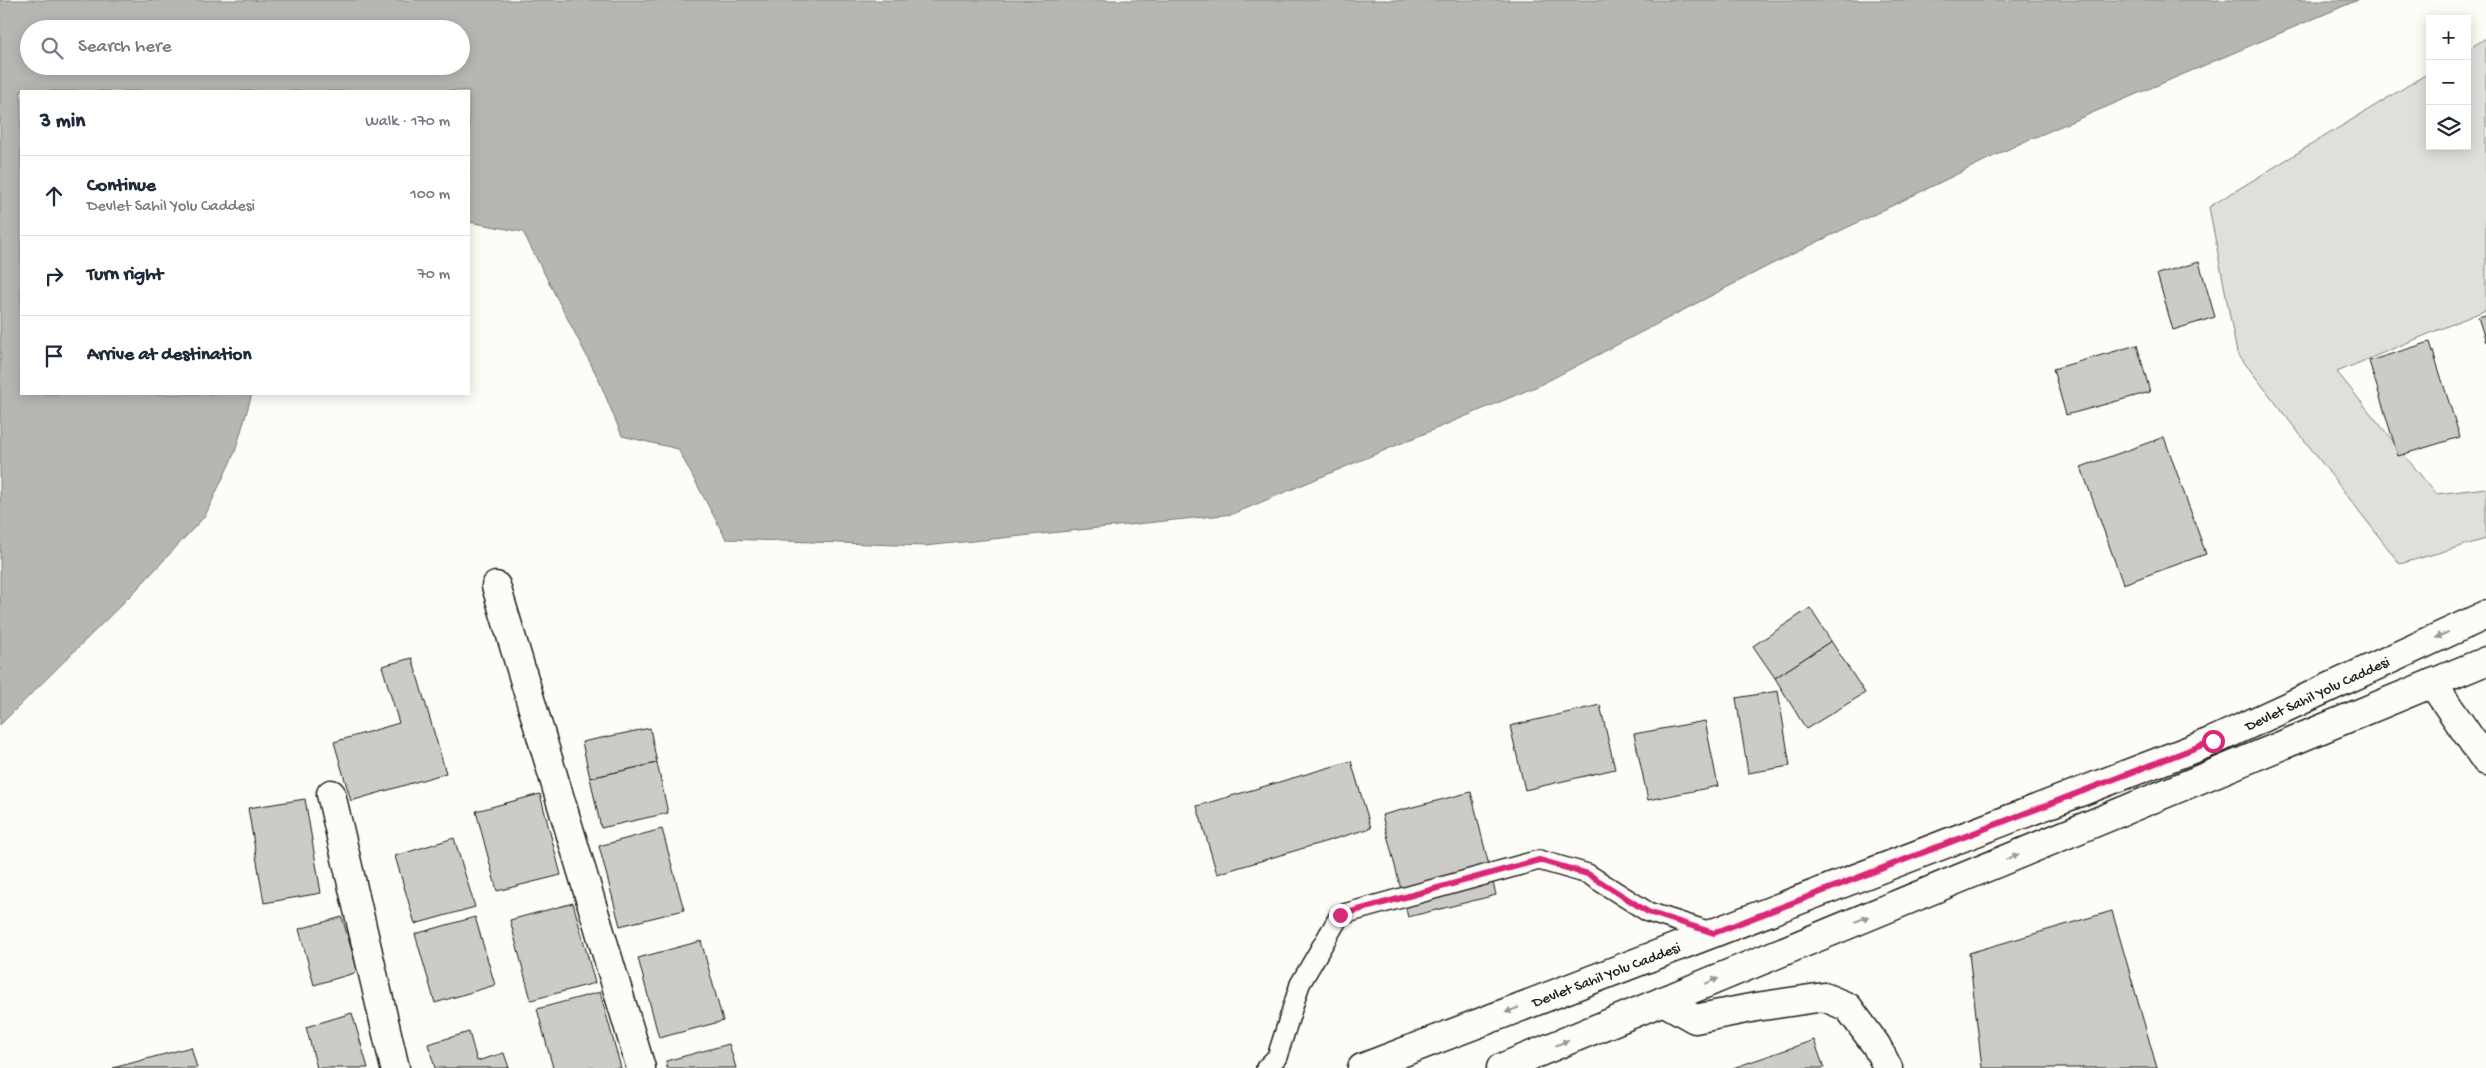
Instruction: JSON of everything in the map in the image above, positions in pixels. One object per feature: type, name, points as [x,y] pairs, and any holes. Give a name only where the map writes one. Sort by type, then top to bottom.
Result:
[{"type":"main road","points":[[496,586],[641,1068]]},
{"type":"main road","name":"Devlet Sahil Yolu Caddesi","points":[[1362,1068],[2213,741],[2486,615]]},
{"type":"main road","name":"Devlet Sahil Yolu Caddesi","points":[[1501,1068],[2486,661]]},
{"type":"main road","points":[[2432,683],[2486,761]]},
{"type":"main road","points":[[331,794],[396,1068]]},
{"type":"main road","points":[[1663,1001],[1695,1019],[1756,1007],[1824,997],[1848,1007],[1876,1044],[1888,1068]]},
{"type":"lane","points":[[1266,1068],[1277,1057],[1300,984],[1340,915],[1539,860],[1588,874],[1648,912],[1714,933]]},
{"type":"shaded area","points":[[0,0],[2358,0],[2019,144],[1768,266],[1540,385],[1233,514],[925,546],[726,539],[678,449],[622,436],[598,378],[523,232],[470,222],[470,90],[20,90],[20,395],[252,395],[235,452],[205,516],[137,589],[0,725]]},
{"type":"shaded area","points":[[2486,38],[2486,310],[2337,372],[2436,494],[2486,488],[2486,539],[2400,564],[2237,353],[2209,207],[2426,74],[2426,150],[2471,150],[2471,47]]},
{"type":"building","points":[[2199,262],[2215,317],[2173,330],[2157,274]]},
{"type":"building","points":[[2486,315],[2486,342],[2478,317]]},
{"type":"building","points":[[2430,342],[2460,437],[2398,456],[2369,361]]},
{"type":"building","points":[[2137,345],[2150,392],[2066,415],[2053,369]]},
{"type":"building","points":[[2164,437],[2206,554],[2123,584],[2081,467]]},
{"type":"building","points":[[1810,608],[1831,641],[1775,678],[1753,646]]},
{"type":"building","points":[[1831,641],[1865,693],[1806,729],[1775,678]]},
{"type":"building","points":[[412,658],[446,773],[351,801],[334,742],[399,723],[382,666]]},
{"type":"building","points":[[1778,691],[1790,766],[1748,773],[1736,698]]},
{"type":"building","points":[[1600,705],[1615,769],[1525,790],[1510,726]]},
{"type":"building","points":[[1705,721],[1718,786],[1648,800],[1634,734]]},
{"type":"building","points":[[650,728],[657,763],[590,778],[582,742]]},
{"type":"building","points":[[1351,761],[1371,828],[1217,874],[1197,806]]},
{"type":"building","points":[[657,763],[668,813],[601,828],[590,778]]},
{"type":"building","points":[[1471,792],[1496,895],[1408,917],[1382,815]]},
{"type":"building","points":[[540,794],[561,875],[497,891],[476,811]]},
{"type":"building","points":[[305,799],[321,893],[264,903],[248,808]]},
{"type":"building","points":[[662,829],[684,910],[620,926],[599,846]]},
{"type":"building","points":[[454,838],[475,907],[415,924],[395,856]]},
{"type":"building","points":[[573,903],[595,983],[531,1000],[510,920]]},
{"type":"building","points":[[2112,911],[2157,1068],[1982,1068],[1969,953]]},
{"type":"building","points":[[342,917],[358,972],[314,985],[299,929]]},
{"type":"building","points":[[475,917],[495,985],[435,1003],[415,934]]},
{"type":"building","points":[[701,941],[723,1021],[659,1038],[638,958]]},
{"type":"building","points":[[600,992],[621,1068],[553,1068],[537,1009]]},
{"type":"building","points":[[352,1013],[368,1068],[317,1068],[306,1027]]},
{"type":"building","points":[[469,1032],[477,1061],[504,1053],[509,1068],[435,1068],[428,1044]]},
{"type":"building","points":[[1814,1040],[1824,1068],[1733,1068]]},
{"type":"building","points":[[729,1044],[736,1068],[667,1068],[666,1061]]},
{"type":"building","points":[[191,1047],[197,1068],[113,1068]]},
{"type":"route","points":[[1340,915],[1539,860],[1588,874],[1648,912],[1714,933],[2213,741]]}]
